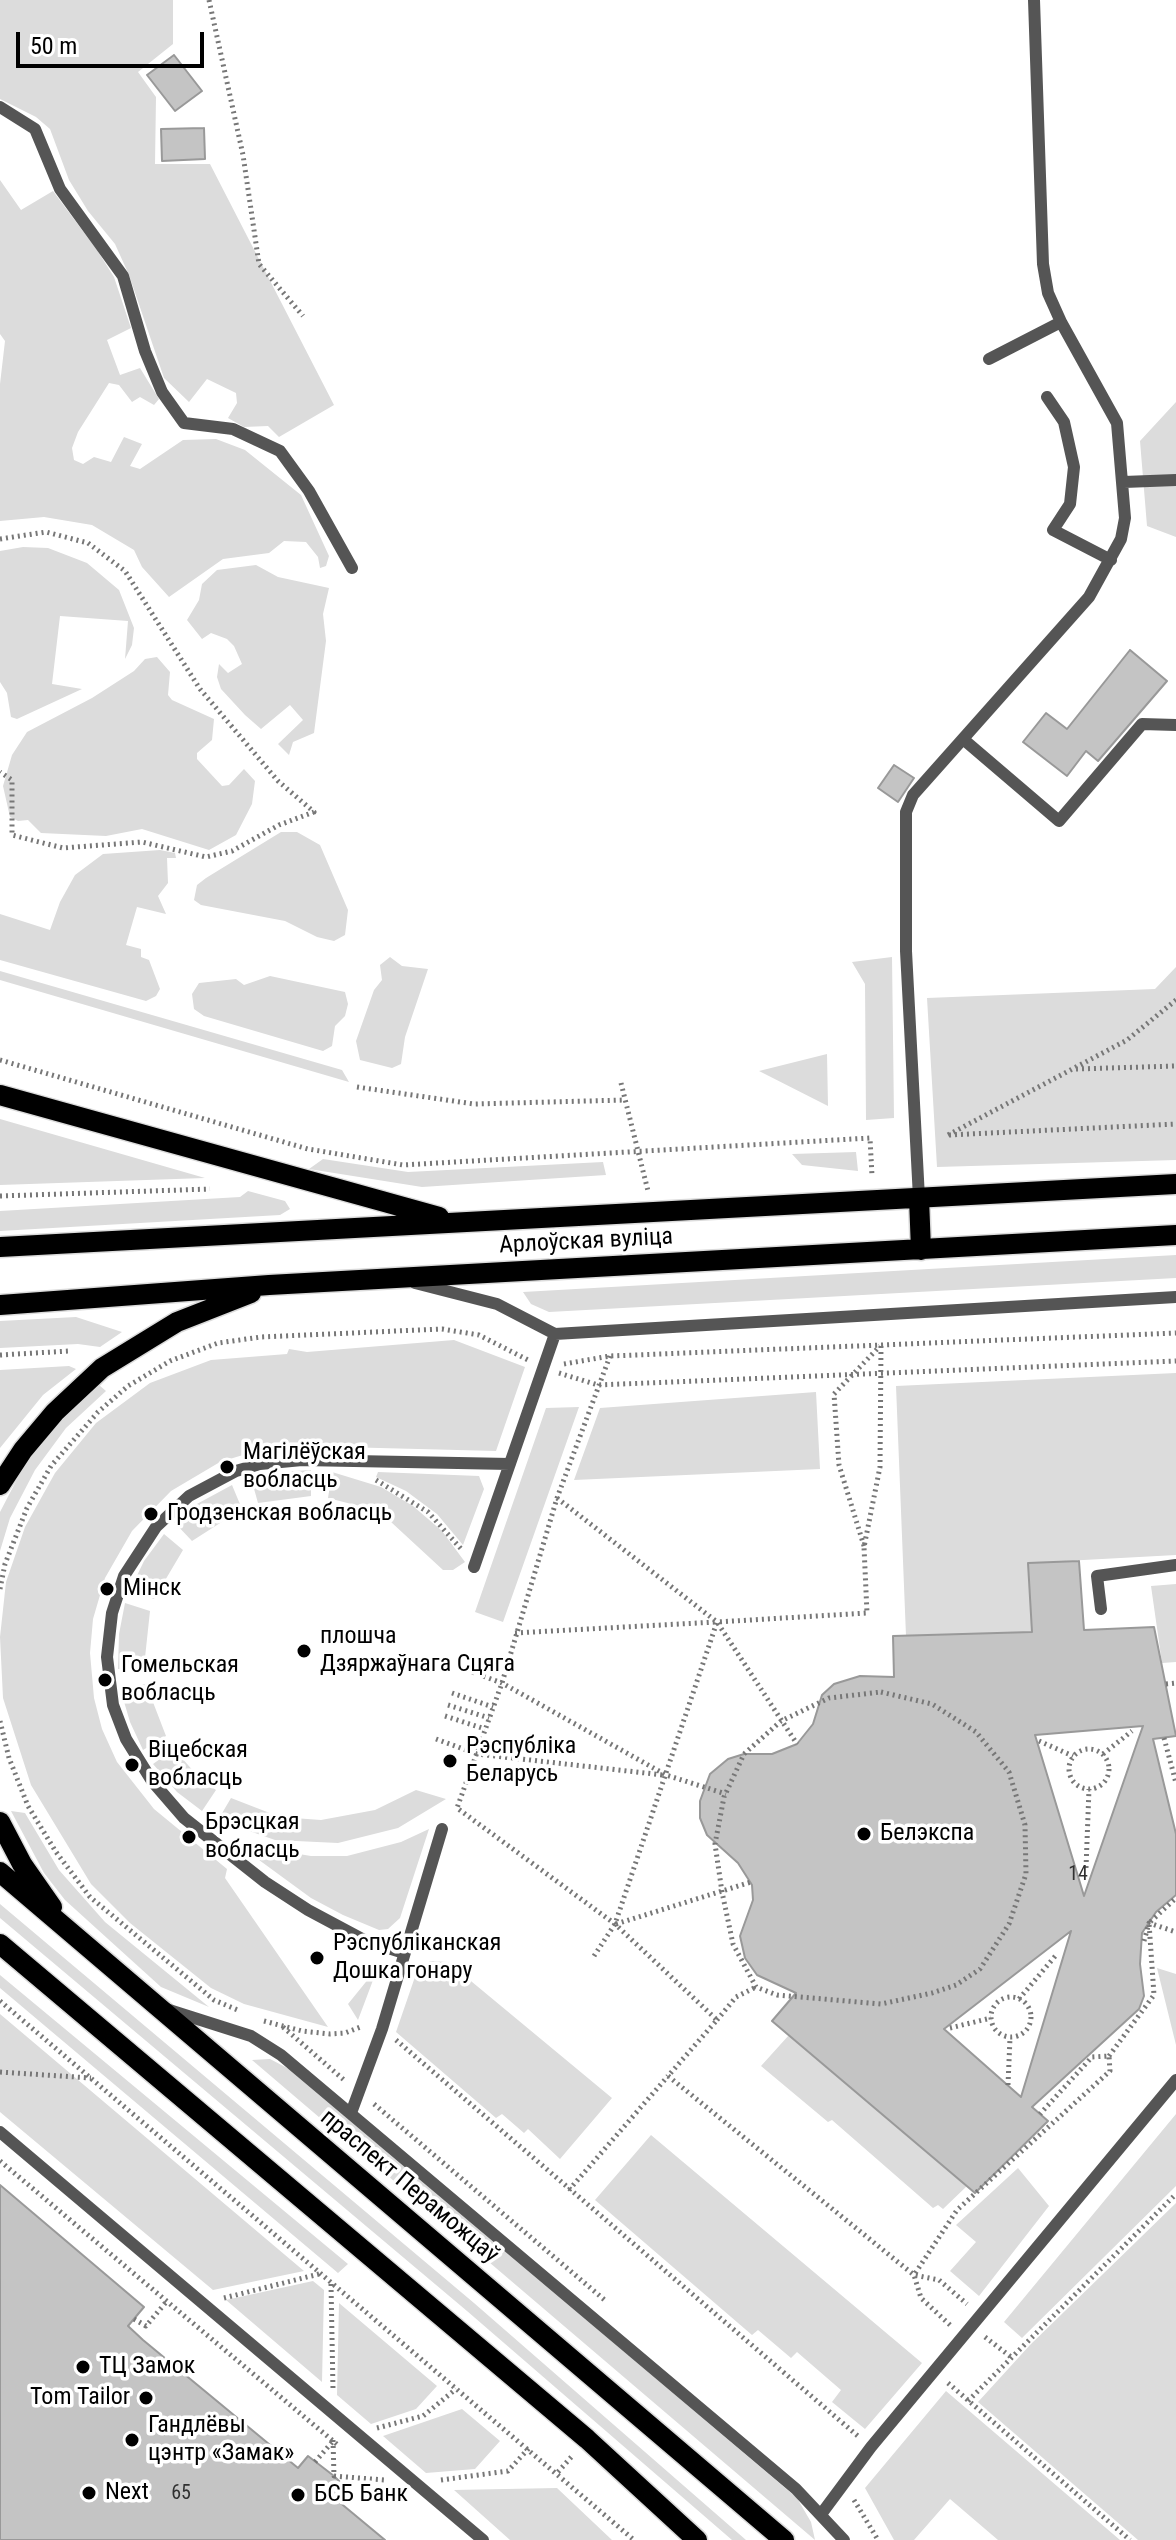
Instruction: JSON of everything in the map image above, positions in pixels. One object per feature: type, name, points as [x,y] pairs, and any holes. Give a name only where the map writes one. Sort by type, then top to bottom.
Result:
[{"type":"main road","points":[[0,1095],[454,1222]]},
{"type":"main road","name":"Арлоўская вуліца","points":[[0,1247],[1176,1184]]},
{"type":"main road","points":[[919,1198],[921,1250]]},
{"type":"main road","name":"Арлоўская вуліца","points":[[0,1305],[269,1285],[1176,1235]]},
{"type":"main road","points":[[0,1485],[23,1450],[55,1412],[102,1368],[177,1322],[269,1285]]},
{"type":"main road","points":[[0,1822],[22,1864],[68,1930]]},
{"type":"main road","name":"праспект Пераможцаў","points":[[0,1872],[784,2540]]},
{"type":"main road","points":[[0,1944],[552,2409],[697,2540]]},
{"type":"lane","points":[[919,1198],[906,951],[906,812],[913,795],[1089,597],[1111,560],[1123,529],[1124,482],[1117,423],[1048,293],[1039,237],[1034,0]]},
{"type":"lane","points":[[0,107],[35,129],[60,189],[123,276],[145,351],[162,392],[184,423],[233,429],[280,451],[309,491],[352,568]]},
{"type":"lane","points":[[989,359],[1061,322]]},
{"type":"lane","points":[[1047,397],[1064,422],[1074,467],[1070,504],[1053,530],[1111,560]]},
{"type":"lane","points":[[1124,482],[1176,480]]},
{"type":"lane","points":[[963,739],[1059,821],[1142,724],[1176,725]]},
{"type":"lane","points":[[396,1279],[497,1304],[555,1334],[1176,1297]]},
{"type":"lane","points":[[474,1567],[555,1334]]},
{"type":"lane","points":[[404,1953],[366,1941],[308,1910],[265,1882],[184,1818],[152,1781],[126,1739],[113,1705],[107,1657],[112,1613],[124,1576],[150,1533],[189,1496],[228,1475],[289,1460],[510,1464]]},
{"type":"lane","points":[[1101,1609],[1097,1576],[1176,1565]]},
{"type":"lane","points":[[351,2113],[442,1829]]},
{"type":"lane","points":[[157,2007],[251,2036],[281,2055],[822,2513],[844,2540]]},
{"type":"lane","points":[[822,2513],[871,2447],[1176,2080]]},
{"type":"lane","points":[[0,2132],[483,2540]]},
{"type":"path","points":[[209,0],[243,155],[259,264],[303,316]]},
{"type":"path","points":[[0,539],[46,532],[88,543],[125,571],[200,689],[278,781],[314,812],[279,825],[232,851],[206,857],[142,842],[63,848],[12,835],[12,780],[0,772]]},
{"type":"path","points":[[1176,1000],[1127,1040],[948,1135],[1176,1124]]},
{"type":"path","points":[[0,1060],[308,1149],[403,1165],[870,1138],[872,1176]]},
{"type":"path","points":[[1075,1069],[1176,1066]]},
{"type":"path","points":[[621,1083],[652,1211]]},
{"type":"path","points":[[357,1087],[474,1104],[625,1100]]},
{"type":"path","points":[[0,1196],[210,1189]]},
{"type":"path","points":[[0,1589],[5,1564],[27,1508],[51,1466],[98,1412],[128,1386],[170,1361],[218,1343],[261,1337],[442,1329],[479,1335],[543,1368],[598,1385],[1176,1361]]},
{"type":"path","points":[[543,1368],[610,1356],[1176,1333]]},
{"type":"path","points":[[515,1633],[867,1613],[864,1547],[880,1467],[881,1345]]},
{"type":"path","points":[[864,1547],[839,1465],[834,1394],[881,1345]]},
{"type":"path","points":[[0,1355],[70,1351]]},
{"type":"path","points":[[610,1356],[557,1498],[502,1683],[457,1808],[615,1924],[717,2020]]},
{"type":"path","points":[[369,1476],[428,1512],[474,1567]]},
{"type":"path","points":[[557,1498],[717,1622],[797,1744]]},
{"type":"path","points":[[594,1956],[615,1924],[717,1622]]},
{"type":"path","points":[[461,1668],[502,1683],[666,1775]]},
{"type":"path","points":[[1166,1684],[1176,1683]]},
{"type":"path","points":[[881,1692],[932,1704],[976,1732],[1009,1772],[1025,1825],[1026,1874],[1009,1924],[980,1969],[956,1985],[881,2004],[777,1995],[756,1987],[733,1944],[722,1892],[715,1844],[726,1794],[744,1754],[781,1721],[829,1698],[881,1692]]},
{"type":"path","points":[[452,1693],[493,1707]]},
{"type":"path","points":[[448,1705],[489,1718]]},
{"type":"path","points":[[445,1716],[485,1729]]},
{"type":"path","points":[[0,1721],[9,1758],[28,1806],[56,1852],[90,1897],[214,2000],[249,2015]]},
{"type":"path","points":[[1103,1754],[1132,1731]]},
{"type":"path","points":[[1164,1738],[1176,1783]]},
{"type":"path","points":[[436,1739],[477,1754],[666,1775],[726,1794]]},
{"type":"path","points":[[1039,1741],[1073,1756]]},
{"type":"path","points":[[1073,1756],[1086,1749],[1103,1754]]},
{"type":"path","points":[[1073,1756],[1070,1777],[1076,1785],[1089,1789],[1101,1785],[1109,1774],[1103,1754]]},
{"type":"path","points":[[1086,1868],[1089,1789]]},
{"type":"path","points":[[615,1924],[751,1882]]},
{"type":"path","points":[[1144,1941],[1149,1923],[1176,1898]]},
{"type":"path","points":[[1149,1923],[1176,1932]]},
{"type":"path","points":[[914,2275],[957,2210],[1110,2071],[1109,2056],[1154,1995],[1149,1923]]},
{"type":"path","points":[[950,2028],[991,2018],[1000,2001],[1019,1999],[1057,1954]]},
{"type":"path","points":[[569,2190],[736,1997],[756,1987]]},
{"type":"path","points":[[991,2018],[999,2033],[1010,2038],[1022,2035],[1030,2025],[1028,2006],[1019,1999]]},
{"type":"path","points":[[0,2001],[324,2273],[331,2283],[634,2540]]},
{"type":"path","points":[[261,2020],[283,2027],[345,2033],[370,2021]]},
{"type":"path","points":[[283,2027],[616,2310]]},
{"type":"path","points":[[391,2037],[863,2440]]},
{"type":"path","points":[[1008,2085],[1010,2038]]},
{"type":"path","points":[[1040,2114],[1092,2057],[1109,2056]]},
{"type":"path","points":[[0,2072],[92,2078]]},
{"type":"path","points":[[668,2076],[914,2275],[939,2280],[965,2303]]},
{"type":"path","points":[[0,2161],[345,2451]]},
{"type":"path","points":[[968,2401],[1176,2194]]},
{"type":"path","points":[[165,2301],[204,2303],[324,2273]]},
{"type":"path","points":[[914,2275],[921,2298],[948,2324]]},
{"type":"path","points":[[331,2283],[334,2476]]},
{"type":"path","points":[[134,2319],[146,2326],[165,2301]]},
{"type":"path","points":[[948,2383],[1130,2540]]},
{"type":"path","points":[[315,2462],[333,2441],[423,2416],[456,2389]]},
{"type":"path","points":[[369,2470],[393,2490]]},
{"type":"path","points":[[852,2496],[878,2540]]},
{"type":"path","points":[[624,2532],[624,2540]]},
{"type":"shaded area","points":[[0,0],[173,0],[173,44],[138,72],[156,97],[155,164],[210,164],[334,405],[279,437],[268,426],[244,427],[228,418],[237,403],[236,393],[207,379],[189,402],[164,378],[129,275],[115,244],[88,211],[69,180],[50,129],[36,117],[0,99]]},
{"type":"shaded area","points":[[0,180],[21,210],[53,191],[97,250],[114,277],[131,328],[107,340],[120,375],[140,368],[159,399],[154,405],[140,397],[132,402],[119,385],[109,383],[78,432],[72,448],[74,460],[83,464],[94,457],[111,462],[124,437],[142,444],[130,466],[140,469],[183,440],[216,439],[245,450],[301,495],[329,556],[326,566],[320,568],[318,557],[306,542],[284,541],[269,553],[223,559],[169,597],[142,567],[134,550],[92,525],[44,517],[0,521],[0,384],[5,341],[0,334]]},
{"type":"shaded area","points":[[1176,402],[1176,537],[1147,526],[1140,441]]},
{"type":"shaded area","points":[[23,547],[48,548],[87,563],[119,590],[134,628],[132,645],[125,659],[128,621],[60,616],[52,684],[82,689],[17,719],[11,717],[7,693],[0,682],[0,551]]},
{"type":"shaded area","points":[[256,565],[278,577],[329,588],[323,614],[326,641],[314,733],[293,742],[289,755],[278,744],[303,720],[290,705],[261,729],[221,689],[217,677],[219,664],[228,673],[242,664],[234,646],[227,639],[211,633],[202,639],[187,620],[199,600],[202,584],[217,570]]},
{"type":"shaded area","points":[[157,657],[170,672],[168,695],[172,700],[214,719],[212,740],[197,753],[197,759],[222,786],[229,785],[244,769],[255,781],[252,804],[236,835],[209,850],[142,829],[106,836],[41,833],[28,820],[18,821],[10,817],[3,786],[12,755],[27,732],[92,698],[134,671],[145,659]]},
{"type":"shaded area","points":[[281,832],[297,832],[320,845],[348,910],[345,935],[334,941],[317,937],[285,921],[201,905],[194,900],[197,885]]},
{"type":"shaded area","points":[[160,850],[175,853],[176,858],[167,858],[168,883],[158,896],[166,914],[137,907],[126,945],[141,949],[141,957],[149,960],[160,989],[156,996],[146,1001],[0,960],[0,914],[50,930],[60,902],[75,875],[103,854]]},
{"type":"shaded area","points":[[390,957],[402,966],[428,969],[405,1037],[401,1064],[392,1068],[360,1060],[356,1041],[374,990],[382,980],[380,965]]},
{"type":"shaded area","points":[[892,957],[894,1118],[866,1120],[865,984],[852,962]]},
{"type":"shaded area","points":[[1176,967],[1176,1160],[937,1167],[927,998],[1155,989]]},
{"type":"shaded area","points":[[0,971],[342,1070],[349,1082],[0,980]]},
{"type":"shaded area","points":[[270,976],[345,992],[348,1004],[345,1016],[335,1026],[332,1046],[323,1051],[204,1016],[194,1009],[192,994],[199,983],[236,979],[244,985]]},
{"type":"shaded area","points":[[827,1054],[828,1106],[759,1071]]},
{"type":"shaded area","points":[[0,1119],[205,1178],[0,1185]]},
{"type":"shaded area","points":[[856,1152],[858,1171],[802,1165],[792,1154]]},
{"type":"shaded area","points":[[323,1159],[408,1172],[603,1162],[606,1175],[422,1187],[309,1169]]},
{"type":"shaded area","points":[[248,1191],[285,1201],[290,1209],[280,1215],[0,1231],[0,1211],[240,1197]]},
{"type":"shaded area","points":[[1176,1255],[1176,1278],[549,1312],[531,1304],[523,1292]]},
{"type":"shaded area","points":[[76,1317],[122,1332],[100,1347],[78,1344],[0,1348],[0,1321]]},
{"type":"shaded area","points":[[454,1340],[525,1367],[496,1451],[269,1447],[220,1462],[171,1491],[132,1531],[105,1578],[93,1619],[90,1653],[94,1698],[102,1729],[117,1762],[154,1809],[227,1869],[225,1878],[328,2027],[244,2004],[211,1988],[130,1923],[91,1884],[31,1785],[3,1698],[0,1637],[6,1582],[25,1527],[55,1473],[96,1423],[150,1383],[211,1360],[287,1354],[289,1349],[307,1352]]},
{"type":"shaded area","points":[[69,1366],[76,1369],[43,1395],[0,1448],[0,1370]]},
{"type":"shaded area","points":[[1176,1373],[1176,1555],[1028,1563],[1032,1632],[906,1636],[896,1386]]},
{"type":"shaded area","points":[[99,1385],[106,1391],[66,1428],[35,1470],[10,1518],[0,1551],[0,1512],[25,1464],[57,1425]]},
{"type":"shaded area","points":[[816,1392],[820,1469],[574,1480],[600,1408]]},
{"type":"shaded area","points":[[579,1407],[503,1622],[475,1612],[546,1408]]},
{"type":"shaded area","points":[[311,1470],[311,1496],[258,1503],[251,1478]]},
{"type":"shaded area","points":[[332,1472],[381,1487],[413,1506],[442,1531],[465,1562],[453,1570],[443,1570],[391,1522],[359,1506],[328,1498]]},
{"type":"shaded area","points":[[378,1472],[479,1476],[484,1489],[463,1545],[437,1514],[406,1491],[376,1477]]},
{"type":"shaded area","points":[[232,1485],[242,1509],[192,1541],[174,1522],[195,1505]]},
{"type":"shaded area","points":[[164,1534],[183,1550],[154,1599],[130,1590],[144,1561]]},
{"type":"shaded area","points":[[1176,1584],[1176,1662],[1162,1663],[1151,1586]]},
{"type":"shaded area","points":[[125,1603],[150,1611],[144,1667],[118,1669],[119,1634]]},
{"type":"shaded area","points":[[146,1684],[166,1736],[143,1750],[130,1722],[120,1688]]},
{"type":"shaded area","points":[[174,1749],[195,1773],[216,1790],[202,1811],[177,1792],[153,1764]]},
{"type":"shaded area","points":[[416,1790],[446,1799],[398,1828],[338,1843],[275,1840],[218,1820],[231,1798],[280,1817],[321,1820],[375,1810]]},
{"type":"shaded area","points":[[11,1811],[25,1813],[59,1870],[105,1922],[209,2007],[161,1987],[65,1900],[44,1873]]},
{"type":"shaded area","points":[[429,1829],[400,1918],[388,1929],[379,1930],[311,1898],[244,1849],[244,1845],[311,1856],[347,1856],[401,1842]]},
{"type":"shaded area","points":[[0,1904],[474,2303],[746,2540],[732,2540],[467,2311],[0,1918]]},
{"type":"shaded area","points":[[430,1961],[448,1962],[612,2098],[560,2159],[528,2129],[524,2133],[502,2114],[496,2118],[396,2032],[417,1971]]},
{"type":"shaded area","points":[[378,1967],[358,2020],[348,2004]]},
{"type":"shaded area","points":[[1157,1968],[1176,1974],[1176,2045]]},
{"type":"shaded area","points":[[0,1975],[348,2264],[338,2273],[0,1988]]},
{"type":"shaded area","points":[[0,2014],[304,2271],[213,2290],[0,2112]]},
{"type":"shaded area","points":[[789,2035],[967,2186],[943,2209],[938,2205],[933,2208],[832,2120],[828,2122],[761,2066]]},
{"type":"shaded area","points":[[270,2059],[293,2071],[797,2498],[811,2522],[815,2540],[252,2060]]},
{"type":"shaded area","points":[[1176,2114],[1176,2186],[1022,2338],[1004,2322]]},
{"type":"shaded area","points":[[651,2135],[922,2363],[865,2429],[832,2402],[841,2390],[797,2352],[791,2358],[758,2330],[752,2335],[595,2200]]},
{"type":"shaded area","points":[[1018,2168],[1049,2206],[979,2296],[950,2271],[976,2242],[956,2225]]},
{"type":"shaded area","points":[[1176,2203],[1176,2540],[1138,2540],[978,2402],[1030,2345]]},
{"type":"shaded area","points":[[313,2281],[324,2290],[322,2382],[226,2300]]},
{"type":"shaded area","points":[[339,2303],[437,2386],[416,2409],[371,2424],[337,2395]]},
{"type":"shaded area","points":[[946,2391],[1120,2540],[998,2540],[950,2499],[914,2540],[894,2540],[865,2488]]},
{"type":"shaded area","points":[[462,2409],[500,2441],[475,2469],[426,2473],[383,2436]]},
{"type":"shaded area","points":[[557,2488],[612,2540],[510,2540],[454,2490]]},
{"type":"building","points":[[174,55],[202,91],[175,111],[147,75]]},
{"type":"building","points":[[204,128],[205,159],[162,161],[161,129]]},
{"type":"building","points":[[1130,650],[1167,681],[1098,761],[1086,751],[1067,776],[1023,742],[1046,713],[1067,729]]},
{"type":"building","points":[[894,765],[914,778],[898,802],[878,788]]},
{"type":"building","points":[[1079,1561],[1084,1630],[1154,1627],[1176,1736],[1153,1739],[1176,1834],[1176,1895],[1156,1912],[1142,1933],[1140,1964],[1144,1996],[1139,2009],[1032,2107],[1048,2121],[975,2193],[772,2021],[796,1993],[757,1975],[745,1958],[740,1936],[753,1900],[752,1885],[738,1863],[707,1835],[700,1818],[700,1801],[710,1774],[728,1759],[744,1754],[772,1754],[797,1744],[813,1724],[822,1695],[834,1684],[860,1676],[894,1677],[893,1636],[1032,1632],[1028,1563]],"holes":[[[1143,1726],[1138,1740],[1084,1896],[1035,1735]],[[1071,1931],[1021,2097],[944,2029]]]},
{"type":"building","name":"ТЦ Замок","points":[[0,2185],[144,2307],[128,2326],[143,2340],[298,2468],[308,2456],[334,2476],[348,2490],[338,2501],[385,2540],[0,2540]]},
{"type":"place","name":"Магілёўская вобласць","points":[[227,1467]]},
{"type":"place","name":"Гродзенская вобласць","points":[[151,1514]]},
{"type":"place","name":"Мінск","points":[[107,1589]]},
{"type":"place","name":"плошча Дзяржаўнага Сцяга","points":[[304,1651]]},
{"type":"place","name":"Гомельская вобласць","points":[[105,1680]]},
{"type":"place","name":"Рэспубліка Беларусь","points":[[450,1761]]},
{"type":"place","name":"Віцебская вобласць","points":[[132,1765]]},
{"type":"place","name":"Белэкспа","points":[[864,1834]]},
{"type":"place","name":"Брэсцкая вобласць","points":[[189,1837]]},
{"type":"place","name":"Рэспубліканская Дошка гонару","points":[[317,1958]]},
{"type":"place","name":"ТЦ Замок","points":[[83,2367]]},
{"type":"place","name":"Tom Tailor","points":[[146,2398]]},
{"type":"place","name":"Гандлёвы цэнтр «Замак»","points":[[132,2440]]},
{"type":"place","name":"Next","points":[[89,2493]]},
{"type":"place","name":"БСБ Банк","points":[[298,2495]]}]
